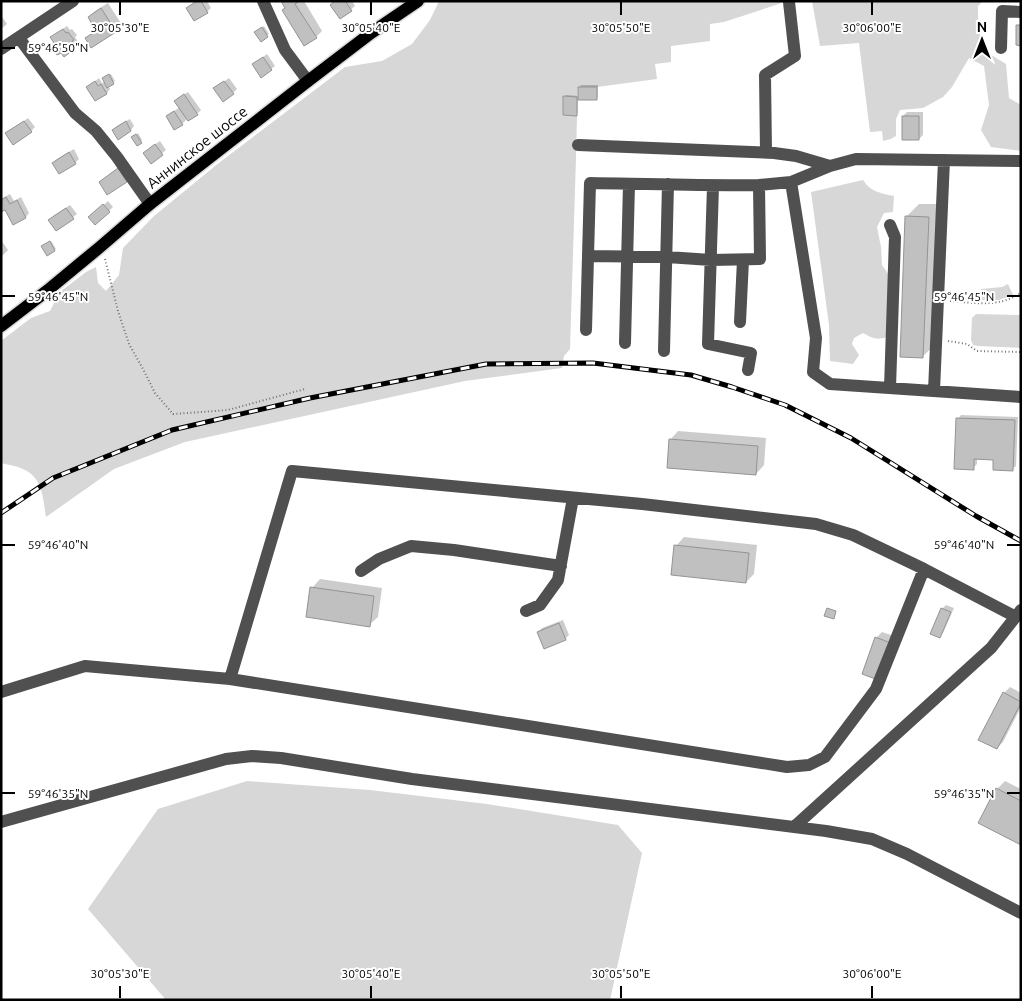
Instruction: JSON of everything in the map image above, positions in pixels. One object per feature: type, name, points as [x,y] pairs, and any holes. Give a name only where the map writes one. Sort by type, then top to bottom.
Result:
[{"type":"main road","name":"Аннинское шоссе","points":[[1,326],[100,247],[150,204],[371,33],[418,1]]},
{"type":"street","points":[[1,49],[73,1]]},
{"type":"street","points":[[263,1],[285,50],[308,81]]},
{"type":"street","points":[[766,152],[765,75],[795,56],[789,2]]},
{"type":"street","points":[[1001,48],[1002,11],[1021,12]]},
{"type":"street","points":[[19,38],[75,113],[96,131],[117,156],[150,204]]},
{"type":"street","points":[[578,145],[766,152],[796,156],[830,166]]},
{"type":"street","points":[[586,330],[590,183],[713,186],[759,185],[791,182],[830,166],[856,159],[1021,161]]},
{"type":"street","points":[[934,392],[944,160]]},
{"type":"street","points":[[791,182],[816,338],[813,372],[830,384],[1021,397]]},
{"type":"street","points":[[625,344],[629,184]]},
{"type":"street","points":[[664,351],[668,184]]},
{"type":"street","points":[[588,256],[667,257],[712,260],[760,259],[759,185]]},
{"type":"street","points":[[713,186],[708,344],[751,353],[748,370]]},
{"type":"street","points":[[890,225],[895,237],[890,388]]},
{"type":"street","points":[[740,322],[743,260]]},
{"type":"street","points":[[230,679],[292,471],[652,505],[816,524],[853,536],[1018,613],[991,648],[794,827]]},
{"type":"street","points":[[526,611],[540,606],[558,580],[573,498]]},
{"type":"street","points":[[360,571],[379,559],[411,546],[454,550],[561,566]]},
{"type":"street","points":[[1,692],[85,666],[230,679],[787,767],[809,765],[825,757],[876,689],[924,569]]},
{"type":"street","points":[[1,822],[226,759],[252,756],[281,758],[412,779],[826,831],[872,839],[906,854],[1021,913]]},
{"type":"path","points":[[100,247],[129,344],[155,393],[173,414],[228,410],[304,389]]},
{"type":"path","points":[[938,300],[990,303],[1008,299],[1021,293]]},
{"type":"path","points":[[936,341],[967,344],[977,351],[1021,352]]},
{"type":"shaded area","points":[[439,1],[788,1],[724,22],[710,24],[710,41],[671,46],[671,62],[655,64],[657,79],[597,87],[578,87],[577,97],[563,96],[563,115],[577,116],[570,349],[564,356],[562,368],[465,381],[185,442],[114,469],[46,517],[39,484],[31,474],[22,469],[1,463],[1,341],[31,318],[50,311],[60,292],[86,272],[96,267],[98,283],[106,291],[119,275],[123,248],[154,216],[220,162],[345,67],[382,61],[412,44],[430,20]]},
{"type":"shaded area","points":[[812,1],[983,1],[978,6],[978,23],[983,50],[1006,64],[1009,98],[1021,105],[1021,151],[991,147],[981,130],[989,105],[984,66],[969,58],[952,87],[943,97],[923,108],[900,110],[896,119],[896,136],[883,141],[882,131],[870,132],[859,43],[820,46]]},
{"type":"shaded area","points":[[863,180],[873,190],[894,196],[893,212],[884,213],[877,227],[882,265],[891,278],[888,337],[875,338],[863,333],[854,338],[852,344],[859,355],[853,364],[830,361],[829,325],[811,192]]},
{"type":"shaded area","points":[[1008,284],[1013,295],[999,300],[980,300],[981,289],[1002,287]]},
{"type":"shaded area","points":[[976,314],[1021,315],[1021,348],[973,345],[971,340],[972,318]]},
{"type":"shaded area","points":[[247,781],[370,790],[487,804],[618,825],[642,853],[610,1000],[166,1000],[88,909],[158,809]]},
{"type":"building","points":[[197,1],[201,1],[208,13],[194,21],[186,8]]},
{"type":"building","points":[[281,1],[298,2],[295,4],[317,38],[304,46],[282,10],[285,8]]},
{"type":"building","points":[[335,1],[345,1],[352,11],[340,19],[330,5]]},
{"type":"building","points":[[101,8],[116,32],[91,48],[85,38],[96,31],[88,17]]},
{"type":"building","points":[[1016,25],[1021,25],[1021,46],[1016,45]]},
{"type":"building","points":[[262,27],[268,37],[261,42],[254,32]]},
{"type":"building","points":[[63,29],[74,40],[72,41],[76,48],[64,57],[61,53],[57,55],[50,46],[54,43],[50,37]]},
{"type":"building","points":[[263,57],[272,70],[261,78],[252,64]]},
{"type":"building","points":[[109,74],[114,84],[107,88],[102,78]]},
{"type":"building","points":[[95,81],[98,86],[101,84],[107,94],[95,101],[86,87]]},
{"type":"building","points":[[224,81],[234,94],[223,102],[213,88]]},
{"type":"building","points":[[578,87],[597,87],[597,100],[578,100]]},
{"type":"building","points":[[184,94],[198,115],[188,121],[174,101]]},
{"type":"building","points":[[563,96],[577,97],[577,116],[563,115]]},
{"type":"building","points":[[174,111],[183,125],[174,130],[166,116]]},
{"type":"building","points":[[902,116],[919,116],[919,140],[902,140]]},
{"type":"building","points":[[24,121],[32,132],[13,145],[5,133]]},
{"type":"building","points":[[126,121],[131,131],[118,140],[112,130]]},
{"type":"building","points":[[136,134],[142,143],[137,146],[131,137]]},
{"type":"building","points":[[155,144],[163,155],[151,164],[143,153]]},
{"type":"building","points":[[69,152],[76,164],[59,174],[52,163]]},
{"type":"building","points":[[118,168],[127,182],[107,195],[99,182]]},
{"type":"building","points":[[6,197],[10,204],[17,200],[26,218],[13,225],[5,210],[1,212],[1,200]]},
{"type":"building","points":[[103,204],[110,212],[95,225],[88,217]]},
{"type":"building","points":[[66,208],[74,219],[56,231],[48,220]]},
{"type":"building","points":[[905,216],[929,217],[923,358],[900,357]]},
{"type":"building","points":[[50,241],[55,251],[47,256],[41,246]]},
{"type":"building","points":[[956,418],[1015,420],[1013,471],[993,470],[993,460],[974,459],[974,470],[954,469]]},
{"type":"building","points":[[669,439],[758,446],[756,475],[667,468]]},
{"type":"building","points":[[674,545],[749,553],[746,583],[671,575]]},
{"type":"building","points":[[310,587],[374,596],[370,627],[306,617]]},
{"type":"building","points":[[827,608],[836,611],[834,619],[824,616]]},
{"type":"building","points":[[941,608],[951,612],[940,638],[930,634]]},
{"type":"building","points":[[559,623],[566,640],[544,649],[537,632]]},
{"type":"building","points":[[875,637],[891,643],[878,680],[862,674]]},
{"type":"building","points":[[1003,692],[1021,703],[997,749],[978,740]]},
{"type":"building","points":[[996,788],[1021,801],[1021,845],[978,823]]},
{"type":"railway","points":[[1,513],[53,478],[172,430],[310,398],[486,364],[593,363],[691,375],[785,405],[851,438],[976,516],[1021,541]]}]
